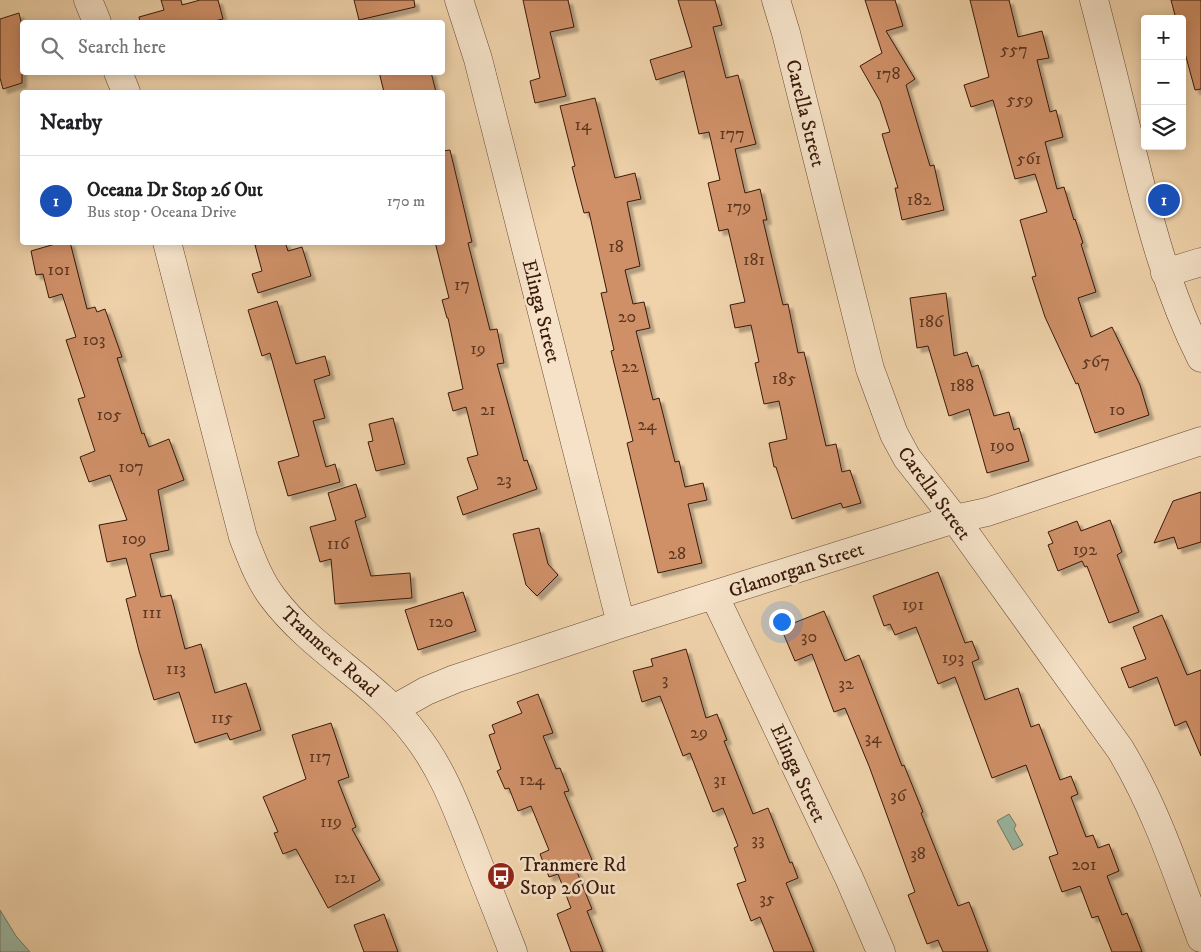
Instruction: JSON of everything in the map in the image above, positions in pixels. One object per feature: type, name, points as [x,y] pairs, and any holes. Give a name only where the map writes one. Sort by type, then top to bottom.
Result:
[{"type":"street","points":[[88,0],[96,20]]},
{"type":"street","name":"Elinga Street","points":[[458,0],[478,59],[620,624]]},
{"type":"street","name":"Carella Street","points":[[776,0],[786,33],[867,359],[881,403],[894,434],[907,458],[955,519],[1120,749],[1137,776],[1201,938]]},
{"type":"street","points":[[1094,0],[1165,273],[1181,315],[1201,358]]},
{"type":"street","points":[[119,75],[125,90]]},
{"type":"street","name":"Tranmere Road","points":[[169,245],[243,537],[254,566],[271,596],[294,623],[394,709],[434,760],[450,791],[513,952]]},
{"type":"street","points":[[1165,273],[1201,262]]},
{"type":"street","name":"Glamorgan Street","points":[[394,709],[426,691],[455,679],[620,624],[955,519],[987,512],[1201,441]]},
{"type":"street","name":"Elinga Street","points":[[714,595],[849,878],[881,952]]},
{"type":"shaded area","points":[[1009,814],[1016,825],[1014,829],[1023,845],[1013,850],[997,821]]},
{"type":"shaded area","points":[[0,910],[16,936],[30,952],[0,952]]},
{"type":"building","points":[[161,0],[181,0],[182,5],[200,0],[218,0],[223,19],[140,20],[139,17],[164,10]]},
{"type":"building","points":[[354,0],[414,0],[415,7],[359,20]]},
{"type":"building","points":[[523,0],[568,0],[574,27],[550,32],[566,96],[535,103],[530,81],[540,78]]},
{"type":"building","points":[[678,0],[715,0],[722,25],[713,27],[726,78],[738,75],[756,144],[735,149],[745,193],[760,189],[767,220],[763,220],[783,305],[788,304],[798,353],[804,352],[826,446],[836,444],[842,472],[850,470],[861,503],[843,508],[841,503],[792,519],[776,467],[774,467],[769,443],[787,439],[779,401],[764,404],[755,363],[759,362],[751,325],[735,328],[730,305],[745,302],[728,229],[719,231],[708,183],[720,180],[709,132],[699,134],[684,71],[656,80],[650,60],[692,47]]},
{"type":"building","points":[[865,0],[895,0],[903,26],[886,31],[915,79],[906,85],[930,166],[934,165],[944,210],[902,220],[895,188],[898,188],[882,134],[890,132],[880,101],[860,66],[882,53]]},
{"type":"building","points":[[970,0],[1009,0],[1018,37],[1042,31],[1049,58],[1037,60],[1050,112],[1056,110],[1063,137],[1045,142],[1057,189],[1064,187],[1083,243],[1081,244],[1096,292],[1078,298],[1091,337],[1112,327],[1140,385],[1149,415],[1095,433],[1078,383],[1076,384],[1045,317],[1032,277],[1036,276],[1020,220],[1047,212],[1035,174],[1015,179],[993,100],[971,107],[964,85],[989,77]]},
{"type":"building","points":[[1171,0],[1201,0],[1201,89],[1195,90],[1186,57],[1186,15],[1175,15]]},
{"type":"building","points":[[19,13],[21,20],[20,75],[22,75],[22,83],[3,89],[0,78],[0,19]]},
{"type":"building","points":[[380,75],[432,75],[436,90],[384,90]]},
{"type":"building","points":[[595,98],[615,178],[635,173],[641,199],[627,202],[640,266],[625,270],[633,304],[644,302],[650,328],[636,331],[653,400],[659,398],[675,462],[679,461],[685,487],[703,483],[707,500],[688,504],[702,563],[658,573],[627,443],[633,441],[611,351],[614,350],[601,293],[607,292],[589,212],[584,213],[572,167],[575,166],[560,106]]},
{"type":"building","points":[[450,150],[472,242],[468,243],[490,330],[497,329],[504,363],[497,364],[524,461],[527,460],[537,489],[463,515],[457,497],[478,489],[467,458],[478,455],[466,407],[453,411],[448,393],[463,389],[448,318],[442,300],[449,298],[436,245],[445,245],[445,151]]},
{"type":"building","points":[[52,245],[71,245],[87,309],[95,307],[97,312],[105,309],[122,357],[117,358],[142,434],[144,433],[149,447],[169,439],[184,480],[158,490],[169,550],[150,554],[161,597],[171,595],[185,649],[201,644],[215,693],[246,683],[261,730],[230,740],[227,733],[195,743],[179,692],[154,700],[126,599],[136,596],[126,558],[107,562],[99,525],[127,520],[110,475],[89,482],[80,457],[95,451],[78,399],[85,397],[66,340],[76,337],[62,294],[49,298],[43,274],[36,275],[31,251]]},
{"type":"building","points":[[255,245],[286,245],[288,251],[302,247],[311,276],[258,293],[252,274],[262,271]]},
{"type":"building","points":[[946,293],[954,356],[967,352],[972,367],[978,365],[994,416],[1009,412],[1014,430],[1019,428],[1029,461],[987,473],[969,409],[949,416],[928,346],[917,348],[910,298]]},
{"type":"building","points":[[277,301],[296,364],[325,356],[330,375],[314,380],[325,418],[313,421],[326,467],[335,464],[340,482],[288,496],[278,462],[299,456],[270,353],[262,356],[248,310]]},
{"type":"building","points":[[393,418],[405,464],[376,471],[368,442],[373,441],[369,424]]},
{"type":"building","points":[[356,484],[366,517],[355,521],[371,576],[410,573],[412,598],[335,604],[331,559],[320,562],[310,527],[336,520],[328,493]]},
{"type":"building","points":[[1201,492],[1201,542],[1178,549],[1174,537],[1154,543],[1173,501]]},
{"type":"building","points":[[1110,520],[1122,552],[1117,555],[1139,612],[1109,623],[1087,566],[1085,567],[1082,561],[1058,571],[1048,545],[1053,543],[1048,532],[1077,521],[1081,531]]},
{"type":"building","points":[[539,528],[548,564],[558,575],[537,596],[526,585],[513,534]]},
{"type":"building","points":[[938,572],[965,643],[972,641],[979,659],[972,662],[985,700],[1018,688],[1031,727],[1039,724],[1060,780],[1071,776],[1078,794],[1071,797],[1086,837],[1093,835],[1098,848],[1109,844],[1119,871],[1107,876],[1122,915],[1127,913],[1142,952],[1112,952],[1098,916],[1092,918],[1080,886],[1062,892],[1049,857],[1058,854],[1026,765],[992,778],[955,677],[938,684],[916,627],[895,635],[890,624],[884,626],[873,596]]},
{"type":"building","points":[[463,592],[476,631],[418,650],[405,610]]},
{"type":"building","points":[[824,611],[845,661],[859,655],[902,766],[904,765],[923,812],[921,813],[958,906],[969,902],[988,952],[943,952],[938,940],[927,944],[908,895],[915,892],[869,766],[845,708],[834,712],[812,654],[795,661],[781,628]]},
{"type":"building","points":[[1162,615],[1187,675],[1201,670],[1201,756],[1186,721],[1175,726],[1157,677],[1129,688],[1121,668],[1146,659],[1133,627]]},
{"type":"building","points":[[686,649],[706,718],[717,714],[727,740],[724,741],[753,814],[768,808],[790,863],[792,862],[798,878],[786,883],[814,952],[774,952],[760,917],[751,921],[737,884],[746,881],[734,848],[738,846],[723,808],[713,812],[690,753],[683,756],[660,696],[642,702],[633,671],[653,666],[651,659]]},
{"type":"building","points":[[538,694],[553,733],[543,736],[556,769],[560,768],[569,791],[564,792],[592,860],[575,867],[592,909],[587,911],[603,952],[571,952],[557,914],[571,908],[558,874],[549,877],[540,854],[549,850],[531,806],[518,811],[509,788],[505,789],[497,771],[501,769],[489,735],[495,733],[492,725],[522,713],[517,702]]},
{"type":"building","points":[[331,723],[349,777],[338,781],[356,827],[352,829],[380,880],[328,908],[296,849],[283,854],[274,833],[278,832],[263,797],[306,779],[292,735]]},
{"type":"building","points":[[384,914],[398,952],[364,952],[354,925]]},
{"type":"place","name":"Oceana Dr Stop 26 Out","points":[[1164,200]]},
{"type":"place","name":"Tranmere Rd Stop 26 Out","points":[[501,876]]}]
